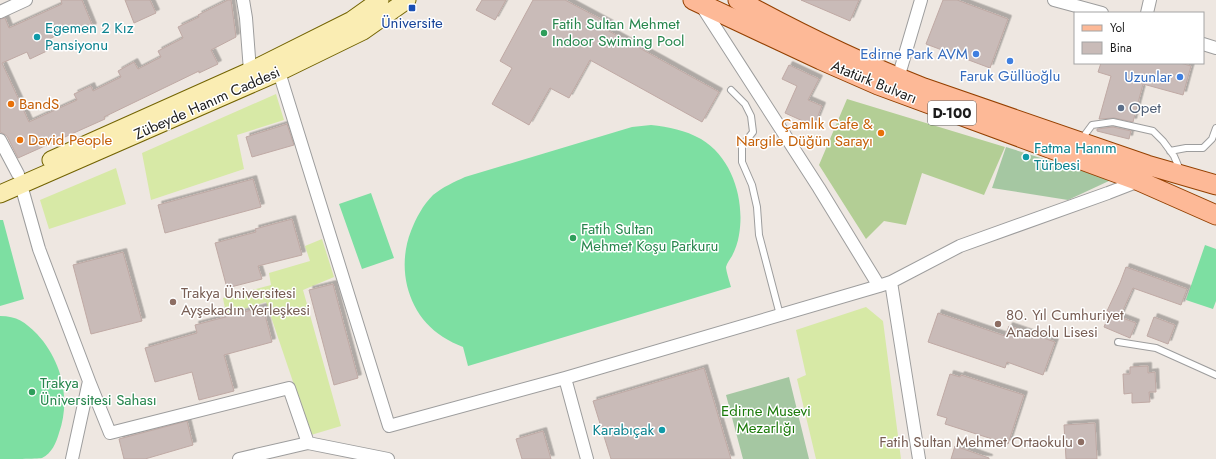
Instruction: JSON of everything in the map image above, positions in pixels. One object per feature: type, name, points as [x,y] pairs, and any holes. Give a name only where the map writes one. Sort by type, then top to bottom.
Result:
[{"type":"main road","name":"Zübeyde Hanım Caddesi","points":[[0,194],[19,180],[250,71],[352,20],[380,0]]},
{"type":"main road","name":"Zübeyde Hanım Caddesi","points":[[0,182],[19,180],[279,72],[363,31],[408,0]]},
{"type":"main road","name":"Atatürk Bulvarı","points":[[697,2],[820,60],[878,85],[1140,181],[1216,215]]},
{"type":"main road","name":"Atatürk Bulvarı","points":[[744,2],[828,46],[898,78],[1147,165],[1216,185]]},
{"type":"street","points":[[0,12],[26,0]]},
{"type":"street","points":[[242,0],[246,18],[250,71]]},
{"type":"street","points":[[898,78],[921,0]]},
{"type":"street","points":[[1054,0],[1098,12]]},
{"type":"street","points":[[1147,12],[1150,0]]},
{"type":"street","points":[[697,2],[819,188],[879,286]]},
{"type":"street","points":[[1204,44],[1216,48]]},
{"type":"street","points":[[279,72],[389,426],[565,378],[879,286],[891,282],[960,246],[1140,181]]},
{"type":"street","points":[[0,140],[19,180],[39,249],[110,433],[289,388],[308,443]]},
{"type":"street","points":[[891,282],[919,459]]},
{"type":"street","points":[[565,378],[587,459]]},
{"type":"street","points":[[72,459],[89,381]]},
{"type":"street","points":[[239,459],[308,443],[388,459]]},
{"type":"lane","points":[[731,90],[745,104],[751,116],[753,132],[742,146],[742,162],[752,185],[757,207],[759,235],[780,315]]},
{"type":"lane","points":[[1080,142],[1092,125],[1113,122],[1153,131],[1174,156],[1182,175]]},
{"type":"lane","points":[[1170,151],[1186,148],[1203,148],[1212,139],[1216,128]]},
{"type":"lane","points":[[1118,342],[1156,348],[1216,375]]},
{"type":"green space","points":[[276,94],[284,120],[237,135],[244,169],[151,200],[142,153]]},
{"type":"green space","points":[[847,99],[1005,147],[984,195],[922,173],[906,225],[884,221],[866,239],[819,165]]},
{"type":"green space","name":"Fatih Sultan Mehmet Koşu Parkuru","points":[[651,125],[677,129],[701,139],[712,147],[729,169],[738,195],[740,208],[739,235],[733,254],[726,267],[731,287],[468,366],[463,347],[445,338],[431,328],[421,316],[408,290],[405,275],[407,246],[415,221],[426,203],[433,195],[465,177],[632,127]]},
{"type":"green space","points":[[1006,147],[1111,180],[1068,200],[992,188]]},
{"type":"green space","points":[[116,168],[126,204],[49,229],[40,200]]},
{"type":"green space","points":[[371,193],[394,258],[362,269],[339,204]]},
{"type":"green space","points":[[0,220],[3,220],[24,299],[0,306]]},
{"type":"green space","points":[[322,239],[334,277],[303,290],[341,426],[311,435],[266,302],[226,314],[223,298],[271,285],[269,273],[310,261],[305,246]]},
{"type":"green space","points":[[1205,245],[1216,249],[1216,301],[1213,309],[1186,300]]},
{"type":"green space","points":[[866,307],[883,321],[901,459],[816,459],[797,379],[806,375],[796,330]]},
{"type":"green space","name":"Trakya Üniversitesi Sahası","points":[[0,316],[20,320],[37,334],[53,356],[62,381],[64,394],[63,420],[58,437],[53,447],[42,458],[0,459]]},
{"type":"green space","name":"Edirne Musevi Mezarlığı","points":[[789,377],[809,459],[743,459],[726,395]]},
{"type":"building","points":[[61,0],[82,0],[93,27],[75,34],[72,28],[45,41],[49,50],[30,59],[27,52],[2,63],[29,122],[77,100],[74,94],[91,86],[93,91],[121,77],[118,71],[134,62],[138,69],[161,57],[158,51],[183,38],[178,27],[228,0],[231,0],[236,37],[211,50],[218,64],[199,73],[199,71],[104,117],[105,119],[18,158],[7,136],[0,132],[0,19],[5,18],[9,28],[62,4]]},
{"type":"building","points":[[125,0],[150,0],[156,13],[134,23]]},
{"type":"building","points":[[482,0],[506,0],[495,20],[476,10]]},
{"type":"building","points":[[533,0],[565,0],[610,24],[607,30],[719,92],[702,122],[590,60],[569,98],[550,88],[529,125],[492,104],[512,68],[500,61]]},
{"type":"building","points":[[801,0],[859,0],[850,21]]},
{"type":"building","points":[[943,0],[957,0],[1008,19],[990,68],[926,44]]},
{"type":"building","points":[[1101,64],[1184,64],[1191,66],[1183,95],[1143,84],[1133,122],[1114,118],[1099,119],[1111,76],[1098,72]]},
{"type":"building","points":[[789,65],[819,79],[808,100],[822,106],[814,126],[785,113],[797,86],[782,79]]},
{"type":"building","points":[[287,124],[294,145],[252,157],[246,137]]},
{"type":"building","points":[[1113,127],[1131,131],[1129,139],[1097,131],[1097,129]]},
{"type":"building","points":[[253,179],[261,207],[165,233],[158,205]]},
{"type":"building","points":[[292,219],[302,255],[258,266],[262,279],[227,288],[215,243],[256,232],[255,229]]},
{"type":"building","points":[[123,252],[142,321],[91,334],[73,265]]},
{"type":"building","points":[[1126,267],[1187,289],[1181,305],[1133,288],[1120,317],[1136,323],[1130,338],[1104,327],[1110,312],[1107,311]]},
{"type":"building","points":[[333,284],[358,378],[334,385],[309,290]]},
{"type":"building","points":[[263,307],[272,342],[224,355],[234,391],[199,400],[192,372],[155,382],[145,348],[197,333],[195,325]]},
{"type":"building","points":[[938,313],[1005,336],[1009,326],[1055,342],[1043,375],[1007,362],[1005,368],[928,342]]},
{"type":"building","points":[[1154,317],[1175,325],[1168,344],[1147,336]]},
{"type":"building","points":[[1148,366],[1148,373],[1155,372],[1156,392],[1149,392],[1150,402],[1132,403],[1132,393],[1124,394],[1123,374],[1130,374],[1130,367]]},
{"type":"building","name":"Karabıçak","points":[[704,368],[731,459],[611,459],[593,401]]},
{"type":"building","points":[[950,374],[960,377],[961,375],[1024,395],[1008,444],[945,424],[947,418],[937,415]]},
{"type":"building","points":[[187,421],[193,445],[145,459],[124,459],[119,439]]},
{"type":"building","name":"Fatih Sultan Mehmet Ortaokulu","points":[[1095,423],[1097,459],[1066,459],[1064,425]]},
{"type":"building","points":[[543,431],[551,459],[522,459],[516,439]]},
{"type":"building","points":[[955,446],[989,458],[989,459],[951,459]]},
{"type":"place","name":"Üniversite","points":[[412,8]]},
{"type":"place","name":"Fatih Sultan Mehmet Indoor Swiming Pool","points":[[544,33]]},
{"type":"place","name":"Egemen 2 Kız Pansiyonu","points":[[37,37]]},
{"type":"place","name":"Edirne Park AVM","points":[[976,54]]},
{"type":"place","name":"Faruk Güllüoğlu","points":[[1010,61]]},
{"type":"place","name":"Uzunlar","points":[[1180,77]]},
{"type":"place","name":"BandS","points":[[11,104]]},
{"type":"place","name":"Opet","points":[[1121,108]]},
{"type":"place","name":"Çamlık Cafe & Nargile Düğün Sarayı","points":[[881,133]]},
{"type":"place","name":"David People","points":[[20,140]]},
{"type":"place","name":"Fatma Hanım Türbesi","points":[[1026,157]]},
{"type":"place","name":"Fatih Sultan Mehmet Koşu Parkuru","points":[[573,238]]},
{"type":"place","name":"Trakya Üniversitesi Ayşekadın Yerleşkesi","points":[[173,302]]},
{"type":"place","name":"80. Yıl Cumhuriyet Anadolu Lisesi","points":[[998,324]]},
{"type":"place","name":"Trakya Üniversitesi Sahası","points":[[32,392]]},
{"type":"place","name":"Karabıçak","points":[[662,430]]},
{"type":"place","name":"Fatih Sultan Mehmet Ortaokulu","points":[[1081,442]]}]
